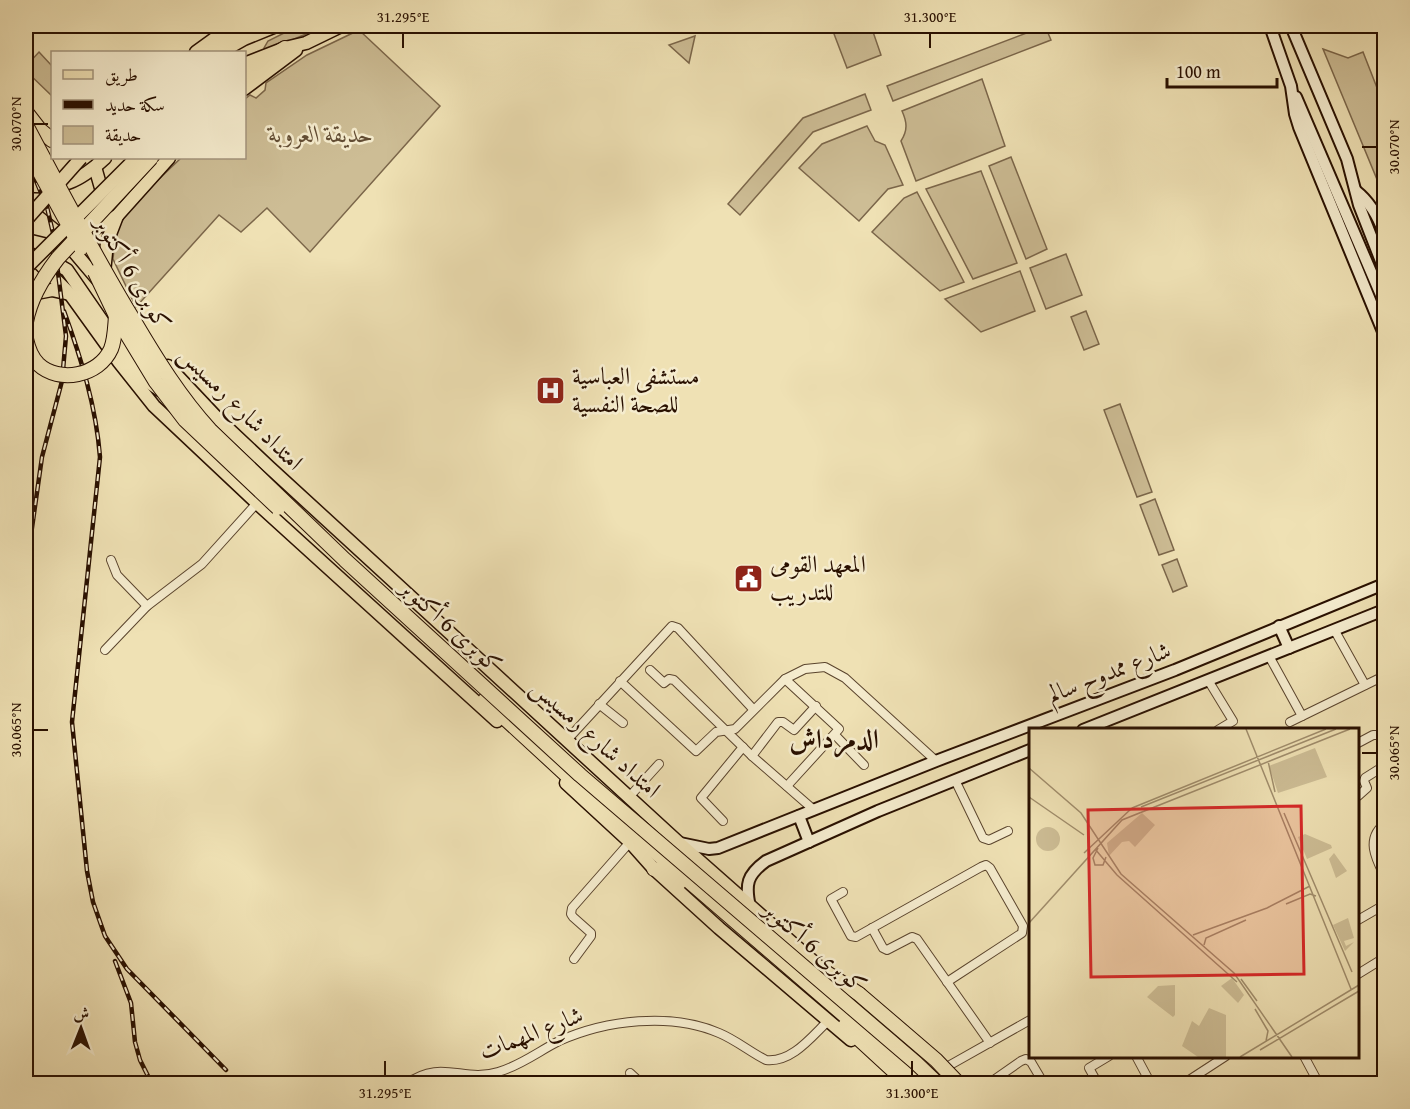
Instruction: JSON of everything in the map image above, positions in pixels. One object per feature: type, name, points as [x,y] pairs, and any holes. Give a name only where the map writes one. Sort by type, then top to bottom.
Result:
[{"type":"highway","points":[[213,51],[252,30]]},
{"type":"highway","points":[[246,74],[285,48]]},
{"type":"highway","points":[[26,112],[40,130],[51,139]]},
{"type":"highway","name":"كوبرى 6 أكتوبر","points":[[26,125],[109,279],[167,376],[210,430],[345,560],[580,775],[916,1063],[938,1078]]},
{"type":"highway","name":"كوبرى 6 أكتوبر","points":[[26,147],[100,282],[116,316],[156,382],[185,420],[573,781],[924,1083]]},
{"type":"highway","points":[[26,322],[32,302],[53,265],[150,159]]},
{"type":"highway","points":[[26,339],[32,357],[44,369],[60,375],[80,374],[94,368],[108,355],[114,339],[116,316]]},
{"type":"highway","points":[[654,869],[670,875],[819,1002],[908,1083]]},
{"type":"highway","points":[[827,973],[859,994],[936,1060],[959,1083]]},
{"type":"main road","points":[[197,51],[232,26]]},
{"type":"main road","points":[[222,51],[252,30],[276,26]]},
{"type":"main road","points":[[246,87],[306,43],[341,26]]},
{"type":"main road","points":[[1270,26],[1291,86],[1384,302]]},
{"type":"main road","points":[[1291,26],[1347,159],[1362,216],[1384,269]]},
{"type":"main road","points":[[234,51],[252,30]]},
{"type":"main road","points":[[246,63],[285,48],[306,43]]},
{"type":"main road","points":[[1291,86],[1294,114],[1384,334]]},
{"type":"main road","points":[[26,220],[80,159]]},
{"type":"main road","points":[[26,185],[60,186],[75,181],[104,159]]},
{"type":"main road","points":[[27,255],[124,159]]},
{"type":"main road","points":[[26,268],[135,159]]},
{"type":"main road","points":[[26,226],[59,234],[72,234],[96,228],[121,211],[168,159]]},
{"type":"main road","points":[[95,167],[101,188],[121,211]]},
{"type":"main road","points":[[1356,191],[1374,211],[1384,233]]},
{"type":"main road","name":"امتداد شارع رمسيس","points":[[26,207],[59,234],[132,318],[177,377],[218,419],[451,636],[750,907],[827,973],[938,1078],[949,1083]]},
{"type":"main road","points":[[103,286],[107,242],[121,211]]},
{"type":"main road","points":[[27,255],[70,294],[154,406],[257,503],[630,842],[654,869],[719,928],[829,1020],[898,1083]]},
{"type":"main road","points":[[27,255],[51,259],[67,270],[131,363],[147,381],[177,400],[218,419]]},
{"type":"main road","points":[[26,295],[52,290],[70,294]]},
{"type":"main road","points":[[295,536],[309,541],[319,538],[323,534],[319,514]]},
{"type":"main road","name":"شارع ممدوح سالم","points":[[679,843],[709,849],[718,848],[936,761],[1175,670],[1384,584]]},
{"type":"main road","name":"شارع ممدوح سالم","points":[[1089,728],[1384,610]]},
{"type":"main road","points":[[1280,627],[1289,648]]},
{"type":"main road","points":[[424,654],[429,640],[444,634],[451,636]]},
{"type":"main road","points":[[1175,670],[1184,690]]},
{"type":"main road","points":[[750,907],[748,883],[754,872],[766,861],[1029,750]]},
{"type":"main road","points":[[799,816],[809,842]]},
{"type":"street","points":[[105,650],[147,606],[201,564],[257,503]]},
{"type":"street","points":[[111,560],[117,575],[147,606]]},
{"type":"street","points":[[567,740],[669,627],[675,626],[753,709]]},
{"type":"street","points":[[1335,631],[1365,685]]},
{"type":"street","points":[[1269,656],[1302,716]]},
{"type":"street","points":[[620,681],[698,751],[716,732],[735,729],[785,679],[796,672],[825,667],[835,671],[936,761]]},
{"type":"street","points":[[650,670],[664,683],[669,679],[674,680],[752,756],[814,810]]},
{"type":"street","points":[[1290,722],[1384,676]]},
{"type":"street","points":[[785,679],[838,729],[787,786]]},
{"type":"street","points":[[1208,680],[1233,721],[1220,728]]},
{"type":"street","points":[[599,704],[623,723]]},
{"type":"street","points":[[752,756],[778,722],[783,722],[794,730],[816,706]]},
{"type":"street","points":[[835,735],[864,765]]},
{"type":"street","points":[[1359,742],[1373,735],[1384,735]]},
{"type":"street","points":[[723,821],[701,798],[743,747]]},
{"type":"street","points":[[630,796],[659,764]]},
{"type":"street","points":[[1359,795],[1367,788],[1365,778],[1384,766]]},
{"type":"street","points":[[955,780],[983,838],[989,840],[1008,831]]},
{"type":"street","points":[[1384,824],[1376,832],[1373,848],[1384,875]]},
{"type":"street","points":[[574,959],[591,933],[571,914],[572,908],[630,842]]},
{"type":"street","points":[[843,892],[831,899],[851,936],[856,937],[981,867],[986,865],[990,868],[1023,926],[1022,933],[947,982]]},
{"type":"street","points":[[1359,919],[1384,905]]},
{"type":"street","points":[[872,928],[883,948],[887,950],[910,938],[915,938],[990,1043]]},
{"type":"street","points":[[1359,974],[1384,958]]},
{"type":"street","name":"شارع المهمات","points":[[406,1083],[432,1071],[480,1075],[500,1072],[575,1035],[628,1022],[673,1022],[710,1030],[731,1039],[766,1060],[776,1061],[792,1054],[829,1020]]},
{"type":"street","points":[[938,1078],[990,1043],[1029,1021]]},
{"type":"street","points":[[1098,1083],[1089,1068],[1106,1058]]},
{"type":"street","points":[[1137,1058],[1151,1083]]},
{"type":"street","points":[[1183,1083],[1223,1058]]},
{"type":"street","points":[[1305,1058],[1319,1083]]},
{"type":"street","points":[[988,1083],[1026,1059],[1031,1062],[1044,1083]]},
{"type":"street","points":[[630,1073],[642,1083]]},
{"type":"green space","points":[[298,26],[325,26],[266,51],[264,48],[268,41]]},
{"type":"green space","points":[[831,26],[871,26],[881,55],[847,68]]},
{"type":"green space","points":[[1045,26],[1051,40],[893,101],[887,86]]},
{"type":"green space","name":"حديقة العروبة","points":[[359,30],[440,106],[310,252],[267,208],[241,232],[219,215],[136,307],[113,259],[116,228],[119,222],[137,200],[180,159],[246,159],[246,98],[250,95],[256,98],[265,90],[266,83],[307,55]]},
{"type":"green space","points":[[695,36],[689,63],[669,45]]},
{"type":"green space","points":[[1323,49],[1348,58],[1363,52],[1381,98],[1384,100],[1384,188],[1381,189]]},
{"type":"green space","points":[[39,52],[51,65],[51,95],[26,71],[26,66]]},
{"type":"green space","points":[[982,79],[1005,146],[916,181],[901,141],[906,126],[902,111]]},
{"type":"green space","points":[[865,94],[871,110],[813,132],[740,215],[728,204],[803,118]]},
{"type":"green space","points":[[867,126],[875,141],[885,145],[903,185],[888,189],[859,221],[799,168],[822,144]]},
{"type":"green space","points":[[1011,157],[1047,249],[1026,259],[989,166]]},
{"type":"green space","points":[[981,171],[1017,263],[973,279],[926,189]]},
{"type":"green space","points":[[917,192],[964,282],[940,291],[872,232],[904,198]]},
{"type":"green space","points":[[1066,254],[1082,295],[1046,309],[1030,268]]},
{"type":"green space","points":[[1020,271],[1035,311],[981,332],[945,299]]},
{"type":"green space","points":[[1086,311],[1099,344],[1084,350],[1071,317]]},
{"type":"green space","points":[[1120,404],[1152,492],[1137,497],[1104,410]]},
{"type":"green space","points":[[1155,499],[1174,550],[1159,555],[1140,505]]},
{"type":"green space","points":[[1177,559],[1187,586],[1173,592],[1162,565]]},
{"type":"railway","points":[[26,157],[47,207],[53,233],[66,336],[62,381],[42,457],[26,570]]},
{"type":"railway","points":[[64,311],[87,383],[100,457],[72,722],[87,871],[93,902],[105,936],[127,969],[226,1070]]},
{"type":"railway","points":[[115,961],[131,1003],[135,1042],[140,1060],[152,1084]]},
{"type":"place","name":"مستشفى العباسية للصحة النفسية","points":[[551,390]]},
{"type":"place","name":"المعهد القومى للتدريب","points":[[749,578]]},
{"type":"district","name":"الدمرداش","points":[[834,739]]}]
